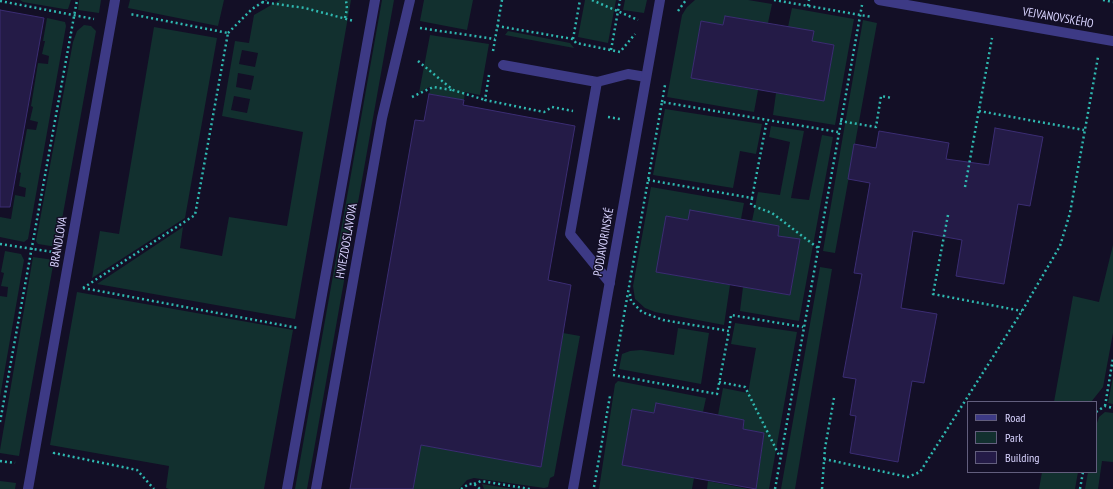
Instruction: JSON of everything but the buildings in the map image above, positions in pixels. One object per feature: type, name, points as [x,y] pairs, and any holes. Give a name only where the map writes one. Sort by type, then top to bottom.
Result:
[{"type":"street","name":"BRANDLOVA","points":[[28,489],[115,0]]},
{"type":"street","name":"HVIEZDOSLAVOVA","points":[[287,489],[375,0]]},
{"type":"street","name":"HVIEZDOSLAVOVA","points":[[316,489],[382,118],[410,0]]},
{"type":"street","name":"PODJAVORINSKÉ","points":[[573,489],[660,0]]},
{"type":"street","name":"VEJVANOVSKÉHO","points":[[880,0],[1113,41]]},
{"type":"street","points":[[503,64],[597,82],[628,74],[646,77]]},
{"type":"street","points":[[597,82],[570,234],[610,283]]},
{"type":"path","points":[[0,422],[77,0]]},
{"type":"path","points":[[83,288],[195,215],[228,34],[252,9],[266,0]]},
{"type":"path","points":[[262,2],[305,8],[345,18],[347,9],[346,0]]},
{"type":"path","points":[[502,0],[497,26],[573,39],[576,43],[620,52],[635,34],[638,20]]},
{"type":"path","points":[[573,39],[580,0]]},
{"type":"path","points":[[592,0],[638,20],[655,24]]},
{"type":"path","points":[[611,50],[620,0]]},
{"type":"path","points":[[808,6],[809,0]]},
{"type":"path","points":[[775,489],[838,132],[863,0]]},
{"type":"path","points":[[1103,0],[1113,2]]},
{"type":"path","points":[[0,1],[96,20],[127,13],[228,34]]},
{"type":"path","points":[[424,28],[495,40]]},
{"type":"path","points":[[965,187],[992,38]]},
{"type":"path","points":[[824,459],[908,476],[920,472],[1022,311],[1060,246],[1065,231],[1098,56]]},
{"type":"path","points":[[418,61],[453,90]]},
{"type":"path","points":[[412,96],[433,87],[453,90],[485,100]]},
{"type":"path","points":[[840,121],[876,127],[881,96],[892,98]]},
{"type":"path","points":[[612,382],[662,102],[838,132]]},
{"type":"path","points":[[552,107],[557,108]]},
{"type":"path","points":[[979,111],[1084,130]]},
{"type":"path","points":[[767,120],[751,205],[772,213],[818,248]]},
{"type":"path","points":[[648,180],[752,198]]},
{"type":"path","points":[[948,215],[933,294],[1022,311]]},
{"type":"path","points":[[0,244],[69,255]]},
{"type":"path","points":[[64,284],[316,331]]},
{"type":"path","points":[[629,290],[631,302],[635,307],[652,317],[728,331]]},
{"type":"path","points":[[614,375],[717,394],[731,315],[803,327]]},
{"type":"path","points":[[1097,411],[1104,406],[1113,358]]},
{"type":"path","points":[[719,382],[746,387],[781,458]]},
{"type":"path","points":[[593,489],[611,390]]},
{"type":"path","points":[[822,489],[824,459],[834,398]]},
{"type":"path","points":[[1104,406],[1113,408]]},
{"type":"path","points":[[0,461],[52,469],[54,453],[137,470],[154,489]]},
{"type":"path","points":[[1080,489],[1083,473]]},
{"type":"path","points":[[461,489],[468,484],[474,484],[481,481],[530,489]]},
{"type":"path","points":[[474,484],[480,489]]},
{"type":"green space","points":[[20,0],[71,0],[68,9],[64,9],[23,2]]},
{"type":"green space","points":[[79,0],[101,0],[99,13],[78,10]]},
{"type":"green space","points":[[130,0],[224,0],[218,26],[128,8]]},
{"type":"green space","points":[[280,0],[351,0],[295,319],[97,284],[183,227],[180,248],[222,256],[229,217],[287,226],[303,132],[222,116],[235,41],[249,43],[254,15]],"holes":[[[242,50],[258,53],[255,67],[239,64]],[[238,73],[254,76],[251,90],[236,87]],[[234,96],[250,99],[247,113],[231,110]]]},
{"type":"green space","points":[[382,0],[394,0],[307,489],[295,489]]},
{"type":"green space","points":[[424,0],[473,0],[467,30],[420,21]]},
{"type":"green space","points":[[585,0],[616,0],[608,43],[578,37]]},
{"type":"green space","points":[[625,0],[647,0],[644,13],[623,10]]},
{"type":"green space","points":[[695,0],[748,0],[772,4],[768,23],[725,16],[723,25],[701,21],[691,78],[758,90],[754,112],[667,97],[682,15],[687,7]]},
{"type":"green space","points":[[792,8],[854,19],[835,125],[773,115],[776,93],[824,101],[834,45],[812,41],[788,27]]},
{"type":"green space","points":[[47,18],[65,22],[66,26],[28,239],[24,242],[0,237],[0,217],[11,219],[15,195],[25,197],[26,188],[19,186],[21,173],[19,172],[27,129],[36,130],[38,122],[30,120],[33,107],[31,106],[38,63],[48,64],[49,56],[42,54]]},
{"type":"green space","points":[[863,20],[877,23],[835,253],[823,251]]},
{"type":"green space","points":[[84,25],[91,26],[96,31],[57,247],[38,244],[36,241],[73,42],[77,31]]},
{"type":"green space","points":[[154,27],[217,38],[185,218],[92,278],[100,231],[119,234]]},
{"type":"green space","points":[[508,31],[570,43],[574,48],[505,35]]},
{"type":"green space","points":[[430,35],[489,44],[480,95],[465,92],[464,100],[429,94],[431,86],[419,93]]},
{"type":"green space","points":[[665,109],[762,124],[756,154],[740,151],[733,188],[653,175]]},
{"type":"green space","points":[[771,126],[804,131],[791,198],[809,200],[822,135],[833,137],[799,321],[740,311],[743,287],[790,295],[800,240],[778,236],[779,226],[752,221],[758,192],[780,195],[790,142],[769,137]]},
{"type":"green space","points":[[651,187],[744,203],[741,219],[688,220],[666,216],[657,272],[730,285],[724,325],[655,312],[645,308],[635,299],[633,286]]},
{"type":"green space","points":[[1113,245],[1113,333],[1103,387],[1092,401],[1054,401],[1073,296],[1099,302]]},
{"type":"green space","points":[[5,251],[21,254],[24,260],[0,397],[0,296],[7,297],[8,287],[1,286],[4,273],[1,272]]},
{"type":"green space","points":[[33,257],[54,260],[19,456],[0,453],[0,450]]},
{"type":"green space","points":[[820,267],[832,269],[795,489],[781,489]]},
{"type":"green space","points":[[77,292],[293,330],[264,489],[169,489],[166,488],[169,466],[50,445]]},
{"type":"green space","points":[[735,323],[797,332],[769,489],[756,489],[764,433],[743,429],[744,420],[718,415],[723,388],[748,393],[756,348],[731,344]]},
{"type":"green space","points":[[678,328],[709,333],[701,384],[619,369],[622,354],[630,351],[641,350],[674,355]]},
{"type":"green space","points":[[563,333],[580,336],[554,476],[550,478],[548,487],[544,488],[474,478],[467,480],[459,489],[413,489],[421,445],[541,467]]},
{"type":"green space","points":[[1113,376],[1113,404],[1108,403]]},
{"type":"green space","points":[[618,381],[706,398],[703,412],[656,403],[654,413],[632,409],[622,465],[694,478],[692,489],[599,489],[615,384]]},
{"type":"green space","points":[[1105,412],[1113,413],[1113,462],[1102,461],[1098,489],[1085,489],[1088,473],[1097,473],[1097,423],[1099,417]]},
{"type":"green space","points":[[1042,473],[1078,473],[1075,489],[1039,489]]},
{"type":"green space","points":[[0,481],[16,483],[15,489],[0,489]]},
{"type":"green space","points":[[708,481],[748,489],[707,489]]},
{"type":"green space","points":[[482,484],[513,489],[484,489]]}]
